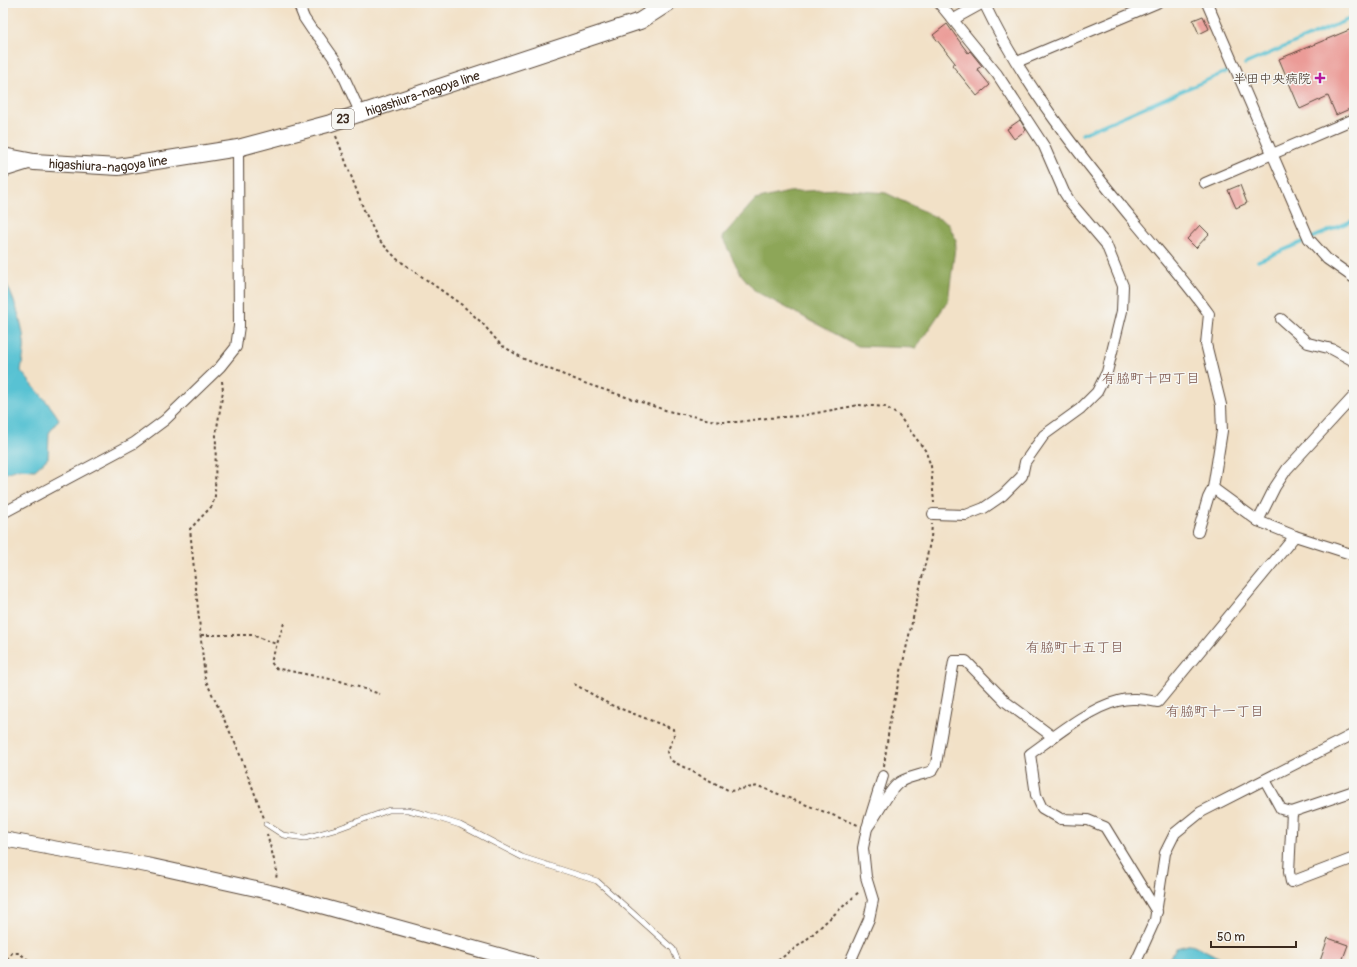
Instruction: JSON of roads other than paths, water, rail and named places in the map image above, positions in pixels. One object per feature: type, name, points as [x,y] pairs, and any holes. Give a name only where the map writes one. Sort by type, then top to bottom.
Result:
[{"type":"main road","name":"higashiura-nagoya line","points":[[3,156],[34,162],[118,167],[238,148],[331,123],[360,112],[640,21],[668,3]]},
{"type":"street","points":[[298,3],[304,18],[338,64],[360,112]]},
{"type":"street","points":[[933,514],[966,515],[976,512],[1003,496],[1022,476],[1026,462],[1044,435],[1080,409],[1096,392],[1107,372],[1122,311],[1123,286],[1106,244],[1071,203],[1064,192],[1044,146],[997,74],[954,19],[939,3]]},
{"type":"street","points":[[954,19],[983,3],[997,30],[1045,108],[1080,154],[1209,314],[1206,344],[1221,405],[1222,431],[1213,488],[1208,498],[1198,532]]},
{"type":"street","points":[[1017,62],[1157,3]]},
{"type":"street","points":[[1207,3],[1274,154],[1309,239],[1327,259],[1354,278]]},
{"type":"street","points":[[1205,183],[1354,119]]},
{"type":"street","points":[[3,513],[134,443],[165,420],[220,367],[236,346],[239,326],[238,148]]},
{"type":"street","points":[[3,172],[34,162]]},
{"type":"street","points":[[1281,319],[1308,343],[1332,350],[1354,361]]},
{"type":"street","points":[[1258,520],[1274,487],[1287,469],[1354,396]]},
{"type":"street","points":[[1213,488],[1258,520],[1295,536],[1354,555]]},
{"type":"street","points":[[1156,912],[1105,827],[1088,820],[1061,819],[1046,811],[1038,802],[1030,754],[1053,737],[1095,711],[1117,701],[1141,699],[1158,702],[1295,536]]},
{"type":"street","points":[[867,828],[876,818],[893,788],[899,783],[932,770],[936,764],[954,661],[966,661],[1006,702],[1053,737]]},
{"type":"street","points":[[1135,964],[1151,932],[1156,912],[1165,853],[1175,833],[1201,812],[1354,734]]},
{"type":"street","points":[[849,964],[869,920],[873,900],[868,883],[864,848],[867,828],[883,776]]},
{"type":"street","points":[[1265,780],[1281,809],[1292,812],[1353,793]]},
{"type":"street","points":[[1292,812],[1289,872],[1291,882],[1354,858]]},
{"type":"street","points":[[3,839],[152,866],[274,893],[531,964]]},
{"type":"lane","points":[[266,824],[283,835],[305,838],[337,829],[389,810],[408,810],[460,825],[522,857],[597,881],[673,949],[678,961],[677,964]]},
{"type":"water","points":[[3,276],[16,308],[23,333],[24,349],[21,371],[46,400],[59,419],[49,433],[48,458],[35,470],[18,469],[3,474]]},
{"type":"water","points":[[1192,944],[1232,964],[1165,964],[1176,948]]},
{"type":"waterway","points":[[1245,64],[1354,17]]},
{"type":"waterway","points":[[1082,134],[1226,72]]},
{"type":"waterway","points":[[1258,261],[1354,220]]},
{"type":"place","name":"半田中央病院","points":[[1320,78]]},
{"type":"district","name":"有脇町十四丁目","points":[[1151,378]]},
{"type":"district","name":"有脇町十五丁目","points":[[1075,647]]},
{"type":"district","name":"有脇町十一丁目","points":[[1215,711]]}]
